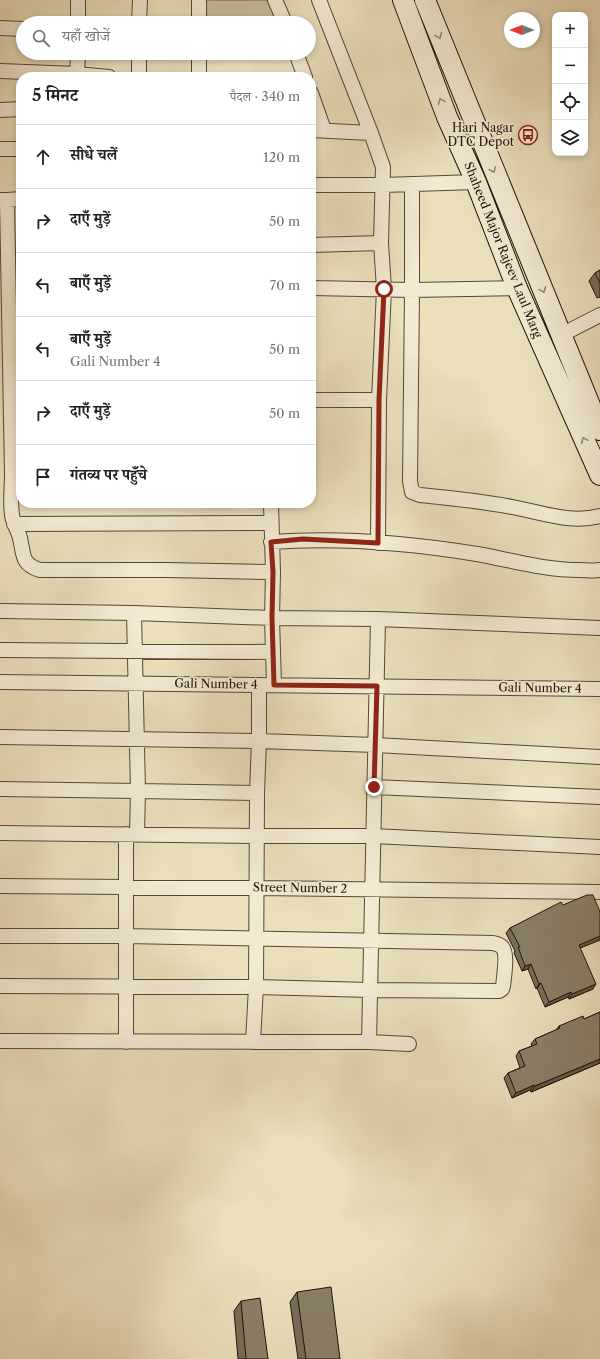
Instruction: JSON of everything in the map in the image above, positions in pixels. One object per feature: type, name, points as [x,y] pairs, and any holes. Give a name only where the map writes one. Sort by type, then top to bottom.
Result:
[{"type":"street","points":[[78,0],[78,16]]},
{"type":"street","points":[[139,16],[140,0]]},
{"type":"street","points":[[198,0],[199,16]]},
{"type":"street","points":[[275,0],[282,16]]},
{"type":"street","points":[[319,0],[383,167],[381,243],[384,289],[379,400],[378,543]]},
{"type":"street","name":"Shaheed Major Rajeev Laul Marg","points":[[403,0],[447,117],[476,182],[517,288],[600,475]]},
{"type":"street","name":"Shaheed Major Rajeev Laul Marg","points":[[425,0],[600,430]]},
{"type":"street","points":[[0,28],[16,29]]},
{"type":"street","points":[[77,72],[78,60]]},
{"type":"street","points":[[139,60],[139,72]]},
{"type":"street","points":[[199,60],[199,72]]},
{"type":"street","points":[[299,60],[303,72]]},
{"type":"street","points":[[0,71],[16,72]]},
{"type":"street","points":[[0,110],[16,109]]},
{"type":"street","points":[[317,130],[371,133]]},
{"type":"street","points":[[0,149],[16,149]]},
{"type":"street","points":[[316,185],[383,185],[476,182]]},
{"type":"street","points":[[412,184],[410,481],[412,492],[420,495],[511,506],[551,515],[574,518],[593,518],[600,516]]},
{"type":"street","points":[[16,199],[3,200],[4,249],[10,295],[11,506],[14,524],[20,538],[26,562],[30,567],[40,570],[273,572]]},
{"type":"street","points":[[316,245],[381,243]]},
{"type":"street","points":[[316,288],[412,290],[517,288]]},
{"type":"street","points":[[561,334],[600,315]]},
{"type":"street","points":[[316,400],[379,400]]},
{"type":"street","points":[[271,508],[274,685]]},
{"type":"street","points":[[14,524],[271,523]]},
{"type":"street","points":[[271,542],[303,539],[378,543],[477,554],[560,570],[600,570]]},
{"type":"street","points":[[0,611],[134,613],[272,618],[378,619],[600,628]]},
{"type":"street","points":[[126,1042],[126,887],[131,834],[138,791],[134,683],[134,613]]},
{"type":"street","points":[[369,1042],[371,889],[378,619]]},
{"type":"street","points":[[0,650],[273,652]]},
{"type":"street","name":"Gali Number 4","points":[[0,682],[600,689]]},
{"type":"street","points":[[253,1042],[256,986],[259,685]]},
{"type":"street","points":[[0,737],[259,741],[375,745],[600,757]]},
{"type":"street","points":[[374,787],[600,797]]},
{"type":"street","points":[[0,789],[257,793]]},
{"type":"street","points":[[0,833],[373,836],[600,847]]},
{"type":"street","name":"Street Number 2","points":[[0,886],[600,892]]},
{"type":"street","points":[[0,936],[125,936],[256,940],[493,943],[503,948],[505,953],[503,986],[502,989],[499,990],[370,990],[256,986],[0,986]]},
{"type":"street","points":[[0,1041],[369,1042],[409,1044]]},
{"type":"shaded area","points":[[206,0],[272,0],[278,16],[207,16]]},
{"type":"building","points":[[600,270],[600,283],[595,273]]},
{"type":"building","points":[[587,895],[593,895],[600,912],[600,936],[579,945],[596,984],[572,994],[571,992],[549,1002],[541,983],[539,984],[531,964],[525,966],[518,947],[520,947],[510,928],[561,902],[563,905]]},
{"type":"building","points":[[600,1012],[600,1059],[516,1093],[508,1073],[525,1066],[519,1051],[537,1044],[535,1039],[560,1028],[559,1026],[583,1016],[584,1019]]},
{"type":"building","points":[[331,1287],[340,1359],[306,1359],[297,1292]]},
{"type":"building","points":[[260,1298],[268,1359],[246,1359],[241,1301]]},
{"type":"place","name":"Hari Nagar DTC Depot","points":[[528,135]]},
{"type":"route","points":[[374,787],[377,686],[274,685],[272,618],[273,572],[271,542],[303,539],[378,543],[379,400],[384,289]]}]
